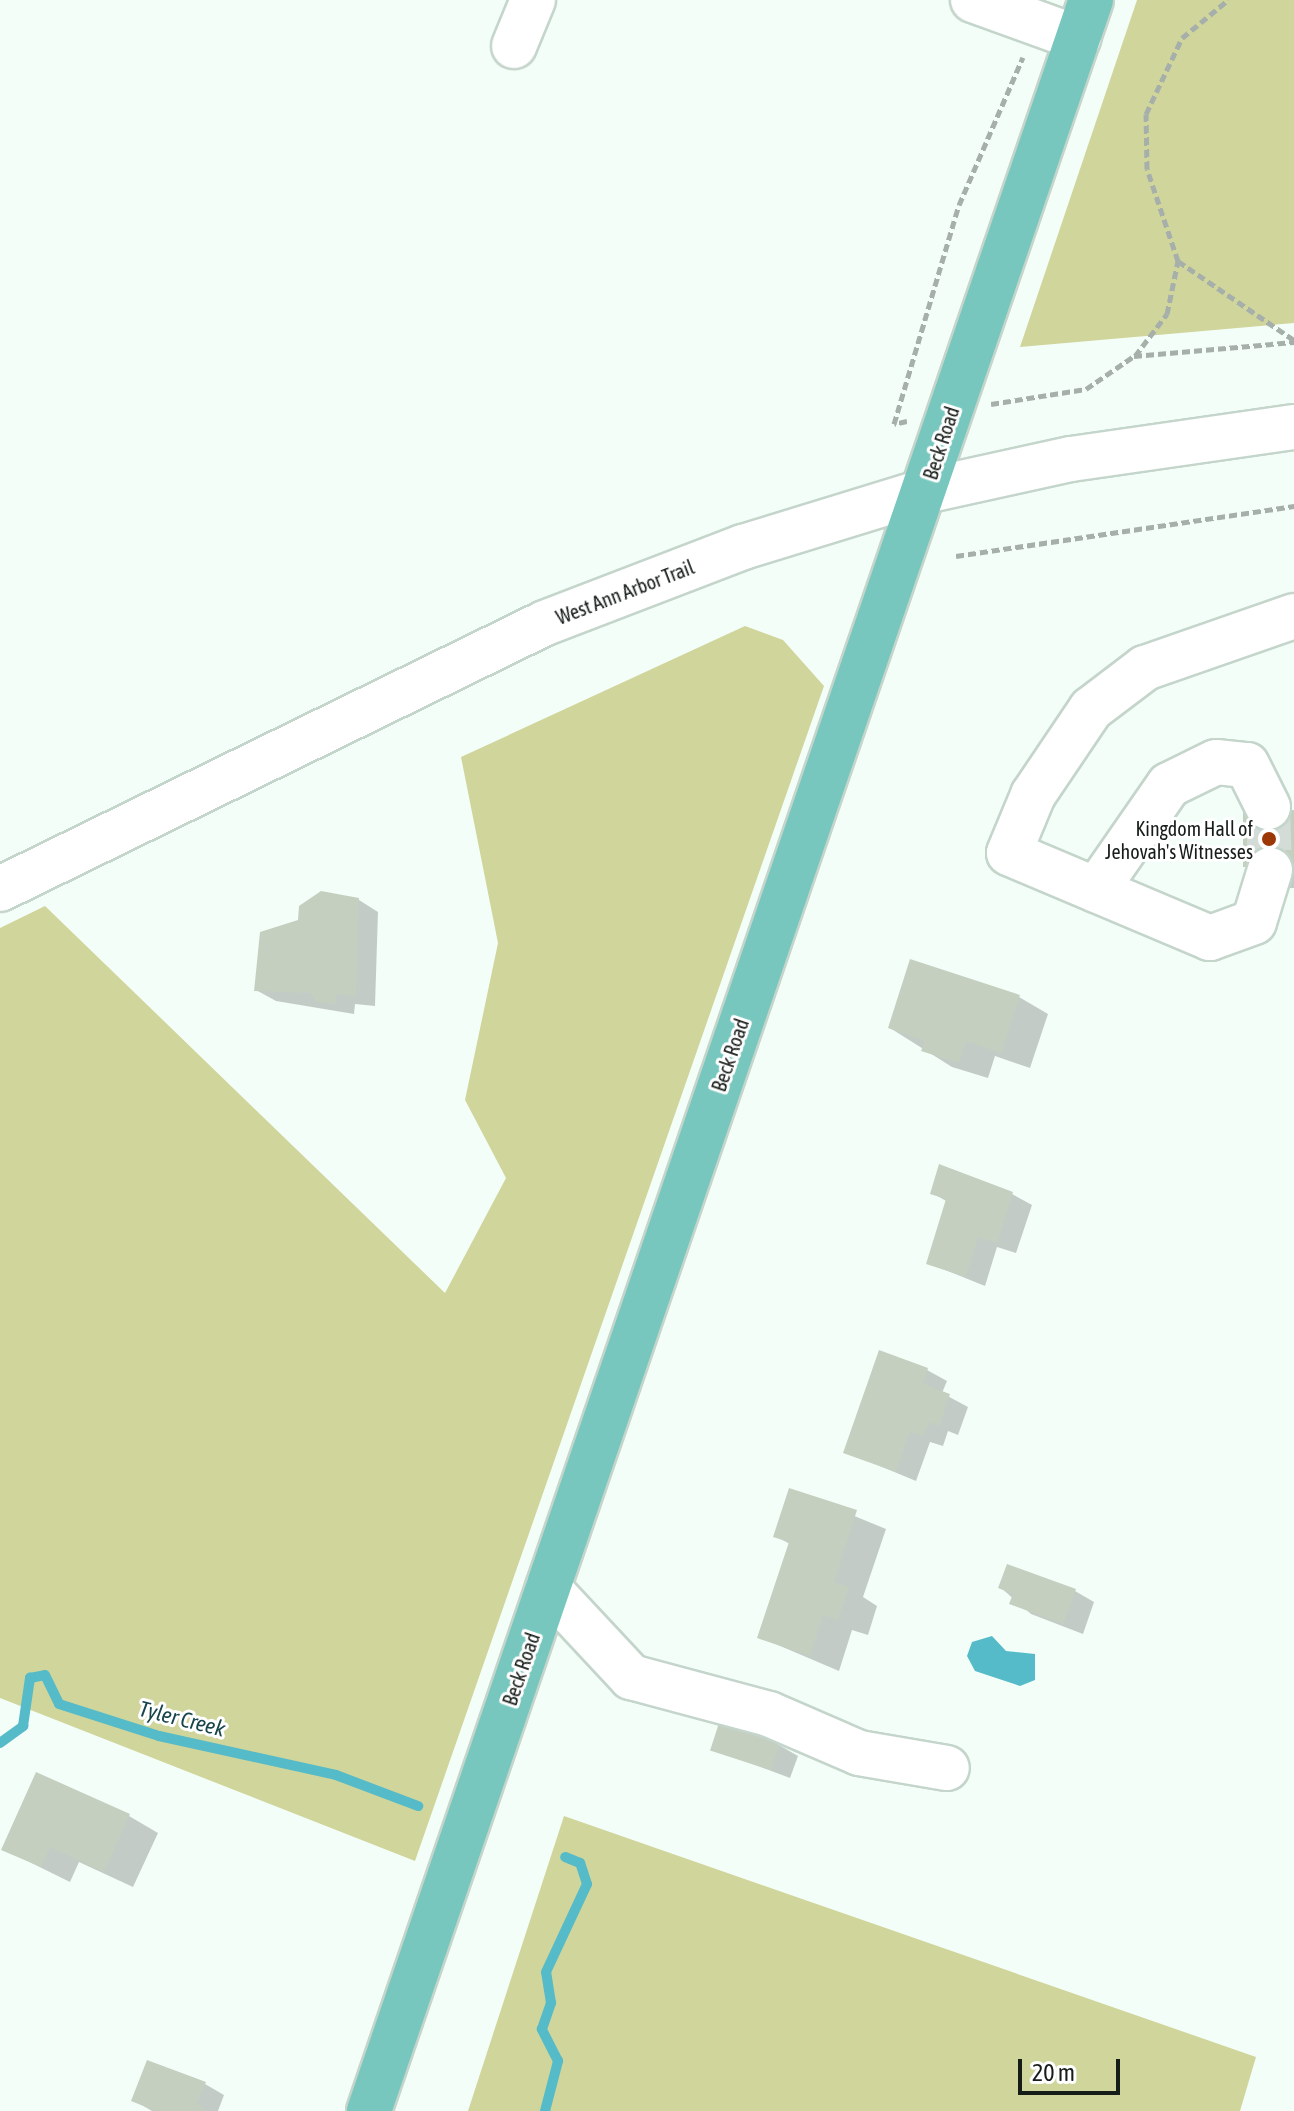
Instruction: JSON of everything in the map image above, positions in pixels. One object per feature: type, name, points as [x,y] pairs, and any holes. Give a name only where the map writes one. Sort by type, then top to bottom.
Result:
[{"type":"main road","name":"Beck Road","points":[[369,2111],[1084,19]]},
{"type":"street","points":[[514,46],[533,0]]},
{"type":"street","points":[[973,0],[1084,19]]},
{"type":"street","name":"West Ann Arbor Trail","points":[[0,889],[545,623],[743,547],[925,491],[1086,456],[1294,427]]},
{"type":"street","points":[[1270,870],[1254,922],[1210,938],[1009,853],[1033,795],[1091,709],[1145,668],[1294,616]]},
{"type":"street","points":[[1096,890],[1169,785],[1216,762],[1247,765],[1268,807]]},
{"type":"street","points":[[548,1588],[631,1677],[769,1714],[859,1753],[947,1768]]},
{"type":"path","points":[[1134,356],[1167,314],[1178,261],[1147,169],[1146,114],[1182,38],[1228,0]]},
{"type":"path","points":[[1178,261],[1294,340]]},
{"type":"path","points":[[956,556],[1294,506]]},
{"type":"green space","points":[[1137,0],[1294,0],[1294,323],[1020,347]]},
{"type":"green space","points":[[745,626],[783,640],[824,686],[415,1861],[0,1698],[0,928],[45,906],[445,1293],[506,1178],[465,1100],[498,943],[461,757]]},
{"type":"green space","points":[[564,1816],[1256,2057],[1240,2111],[468,2111]]},
{"type":"water","points":[[992,1636],[1006,1651],[1035,1654],[1035,1680],[1020,1686],[975,1671],[967,1656],[972,1642]]},
{"type":"building","name":"Kingdom Hall of Jehovah's Witnesses","points":[[1243,810],[1294,810],[1294,867],[1243,867]]},
{"type":"building","points":[[321,891],[359,898],[356,996],[336,994],[335,1004],[316,1002],[311,993],[254,991],[260,932],[298,920],[299,906]]},
{"type":"building","points":[[910,959],[1020,995],[1001,1053],[966,1041],[959,1063],[921,1051],[925,1041],[888,1028]]},
{"type":"building","points":[[939,1164],[1013,1192],[997,1243],[978,1237],[966,1277],[926,1264],[946,1199],[930,1194]]},
{"type":"building","points":[[879,1350],[928,1368],[923,1384],[950,1394],[939,1426],[929,1422],[923,1436],[910,1432],[896,1472],[843,1453]]},
{"type":"building","points":[[789,1488],[857,1510],[834,1582],[849,1587],[838,1620],[823,1615],[810,1656],[757,1638],[789,1542],[773,1537]]},
{"type":"building","points":[[1007,1564],[1076,1589],[1063,1624],[1009,1604],[1013,1594],[998,1588]]},
{"type":"building","points":[[719,1723],[780,1743],[771,1770],[710,1751]]},
{"type":"building","points":[[36,1772],[130,1814],[104,1872],[50,1847],[41,1867],[1,1850]]},
{"type":"building","points":[[147,2060],[206,2082],[197,2103],[206,2111],[156,2111],[131,2101]]},
{"type":"waterway","name":"Tyler Creek","points":[[0,1743],[23,1726],[30,1678],[45,1675],[59,1704],[159,1736],[336,1775],[418,1806]]},
{"type":"waterway","name":"Tyler Creek","points":[[545,2111],[558,2061],[542,2029],[551,2003],[546,1972],[587,1884],[580,1863],[565,1857]]},
{"type":"tunnel","points":[[1268,807],[1270,870]]},
{"type":"place","name":"Kingdom Hall of Jehovah's Witnesses","points":[[1269,839]]}]
